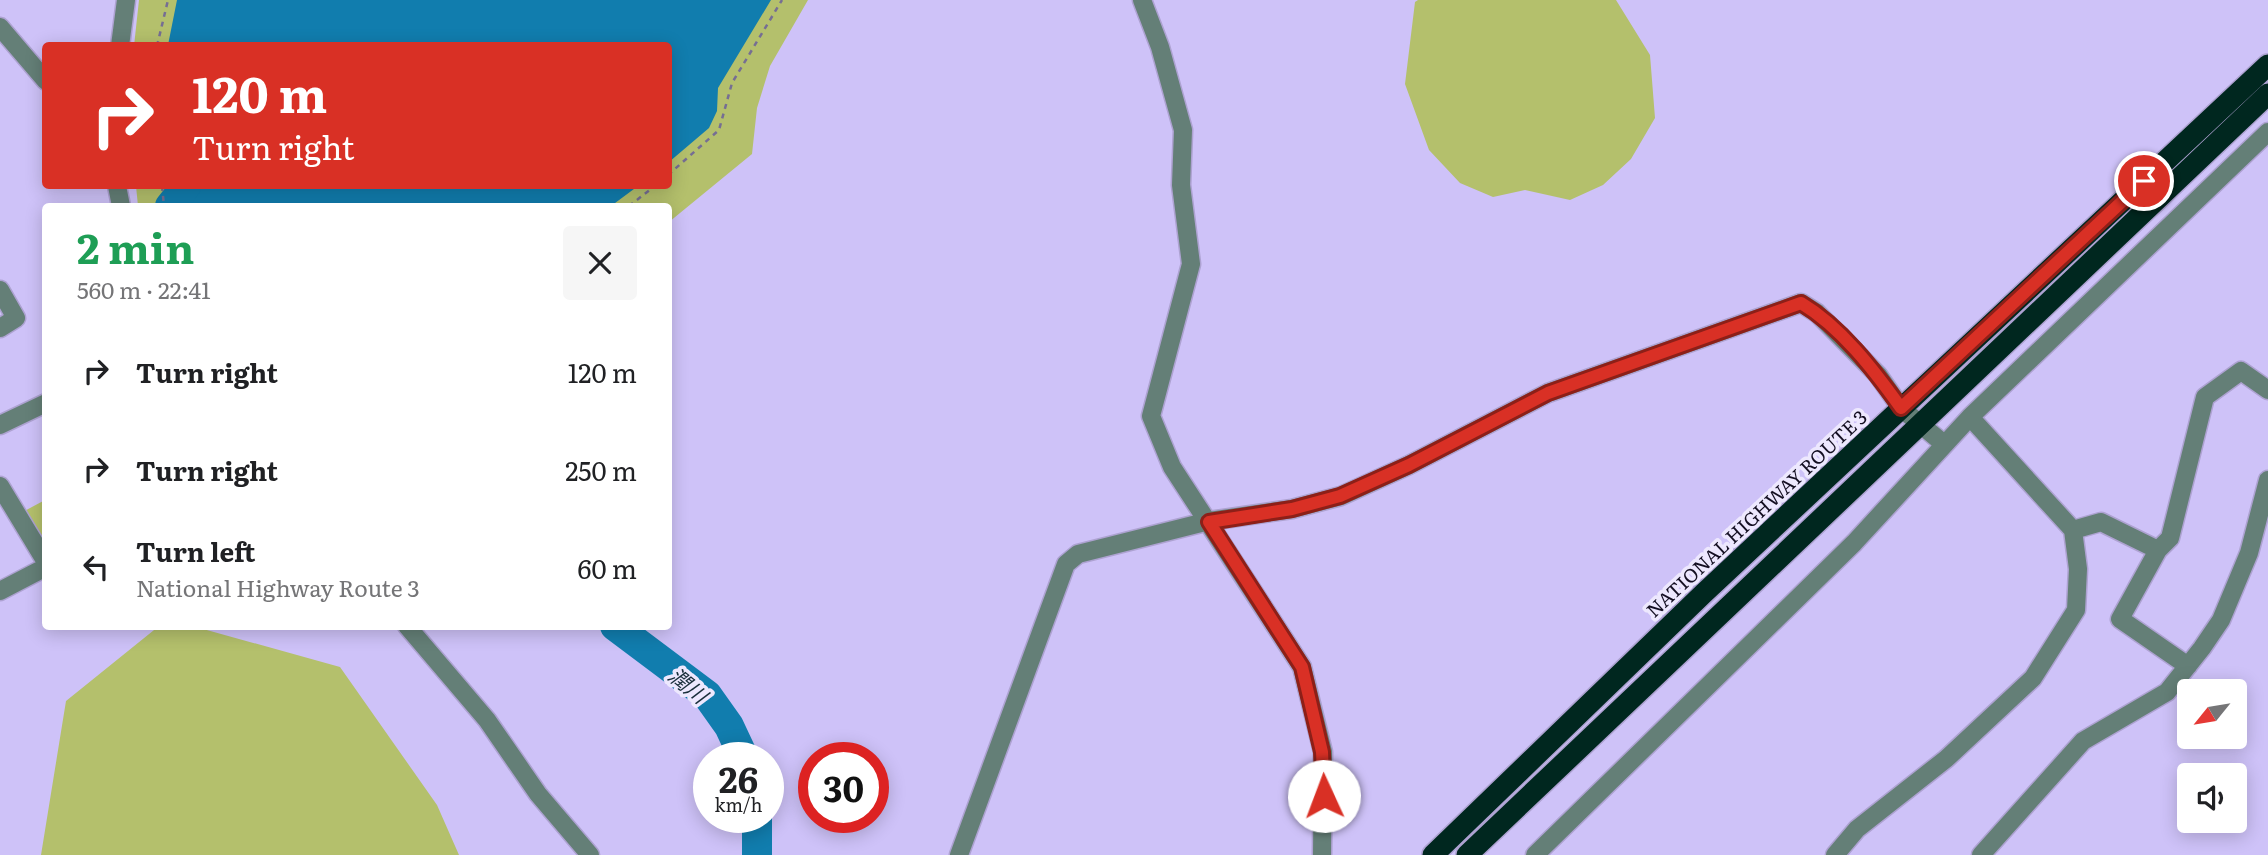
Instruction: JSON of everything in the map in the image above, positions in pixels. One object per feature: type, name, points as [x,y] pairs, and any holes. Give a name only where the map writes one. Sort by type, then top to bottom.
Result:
[{"type":"highway","name":"NATIONAL HIGHWAY ROUTE 3","points":[[1433,855],[1901,408],[2268,65]]},
{"type":"highway","points":[[1467,855],[2268,94]]},
{"type":"street","points":[[121,42],[126,0]]},
{"type":"street","points":[[1142,0],[1160,47],[1183,130],[1181,185],[1191,264],[1152,416],[1172,467],[1302,667],[1322,752],[1322,855]]},
{"type":"street","points":[[0,27],[42,76]]},
{"type":"street","points":[[1535,855],[1854,543],[1970,417],[2268,131]]},
{"type":"street","points":[[0,290],[16,318],[0,328]]},
{"type":"street","points":[[959,855],[1066,564],[1078,554],[1209,522],[1292,509],[1340,496],[1409,465],[1548,393],[1801,303],[1817,313],[1878,375],[1901,408],[1944,444]]},
{"type":"street","points":[[2188,666],[2120,619],[2158,550],[2170,538],[2205,397],[2241,371],[2268,390]]},
{"type":"street","points":[[0,425],[42,405]]},
{"type":"street","points":[[1835,855],[1857,829],[1946,759],[2033,678],[2076,610],[2078,569],[2073,530],[1970,417]]},
{"type":"street","points":[[1981,855],[2083,741],[2166,692],[2188,666],[2221,620],[2249,553],[2268,480]]},
{"type":"street","points":[[0,486],[42,558]]},
{"type":"street","points":[[2073,530],[2101,522],[2158,550]]},
{"type":"street","points":[[0,591],[42,567]]},
{"type":"street","points":[[410,630],[487,720],[538,794],[590,855]]},
{"type":"path","points":[[158,42],[168,0]]},
{"type":"path","points":[[672,171],[719,130],[732,83],[782,0]]},
{"type":"path","points":[[633,203],[651,189]]},
{"type":"green space","points":[[139,0],[808,0],[770,66],[757,108],[752,154],[672,220],[672,203],[138,203],[136,189],[672,189],[672,42],[134,42]]},
{"type":"green space","points":[[1616,0],[1650,55],[1655,118],[1631,159],[1603,185],[1570,200],[1525,190],[1493,197],[1460,183],[1429,150],[1405,84],[1415,2]]},
{"type":"green space","points":[[42,502],[42,557],[17,515]]},
{"type":"green space","points":[[154,630],[207,630],[340,667],[437,805],[459,855],[41,855],[66,701]]},
{"type":"water","points":[[177,0],[771,0],[718,88],[717,111],[709,128],[672,159],[672,42],[169,42]]},
{"type":"water","points":[[174,189],[634,189],[615,203],[177,203]]},
{"type":"waterway","points":[[172,203],[184,189]]},
{"type":"waterway","name":"潤川","points":[[620,630],[707,695],[729,726],[736,742]]},
{"type":"waterway","name":"潤川","points":[[757,833],[757,855]]},
{"type":"route","points":[[1324,796],[1322,752],[1302,667],[1209,522],[1292,509],[1340,496],[1409,465],[1548,393],[1801,303],[1817,313],[1878,375],[1901,408],[2144,181]]}]
